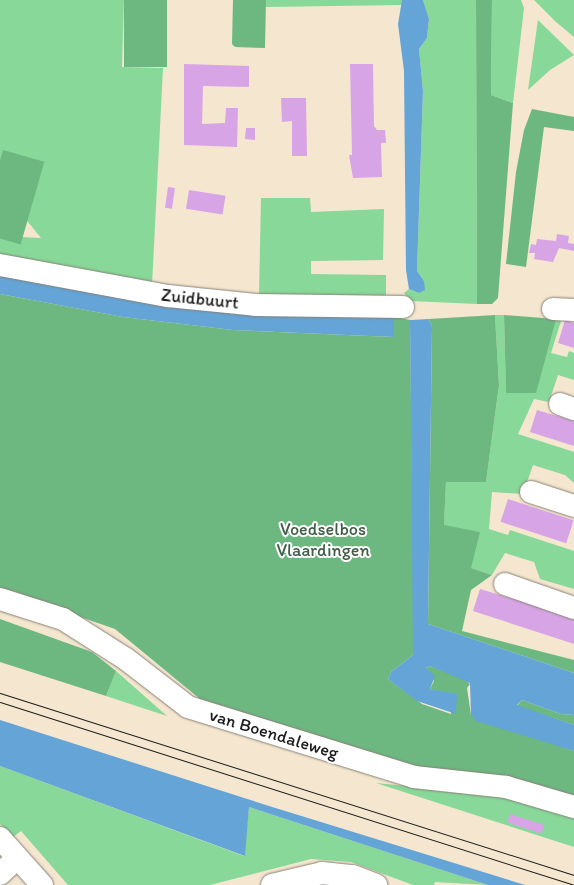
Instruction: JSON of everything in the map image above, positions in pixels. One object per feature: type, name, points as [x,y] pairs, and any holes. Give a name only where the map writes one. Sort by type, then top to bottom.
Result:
[{"type":"street","name":"Zuidbuurt","points":[[0,265],[168,296],[256,305],[403,307]]},
{"type":"street","points":[[531,492],[574,506]]},
{"type":"street","points":[[504,584],[574,608]]},
{"type":"street","name":"van Boendaleweg","points":[[0,599],[63,619],[126,659],[188,707],[414,777],[506,787],[574,807]]},
{"type":"street","points":[[0,838],[42,885]]},
{"type":"street","points":[[0,874],[17,858]]},
{"type":"street","points":[[272,885],[322,873],[352,876],[376,885]]},
{"type":"green space","points":[[0,0],[124,0],[122,67],[163,68],[152,285],[0,260],[0,236],[41,238],[0,187]]},
{"type":"green space","points":[[124,0],[167,0],[167,67],[124,67]]},
{"type":"green space","points":[[233,0],[266,0],[265,48],[235,47],[232,44]]},
{"type":"green space","points":[[266,0],[402,0],[402,5],[266,7]]},
{"type":"green space","points":[[423,0],[476,0],[477,304],[411,301],[404,293],[409,289],[419,293],[424,281],[417,271],[423,91],[419,49],[427,38],[429,19]]},
{"type":"green space","points":[[476,0],[492,0],[491,95],[513,103],[498,298],[492,304],[477,304]]},
{"type":"green space","points":[[492,0],[521,0],[524,8],[513,103],[491,95]]},
{"type":"green space","points":[[534,0],[574,0],[574,37],[555,21]]},
{"type":"green space","points":[[538,20],[574,55],[550,70],[528,90]]},
{"type":"green space","points":[[532,109],[574,117],[574,131],[544,127],[526,267],[506,264],[516,172],[524,130]]},
{"type":"green space","points":[[3,150],[44,162],[21,245],[0,239],[0,160]]},
{"type":"green space","points":[[261,198],[310,198],[311,212],[384,209],[383,260],[311,261],[311,274],[386,275],[386,300],[259,297]]},
{"type":"green space","name":"Voedselbos Vlaardingen","points":[[0,294],[123,317],[233,330],[393,337],[394,317],[410,320],[414,650],[413,655],[391,672],[388,679],[422,704],[451,714],[450,694],[430,689],[434,681],[426,668],[430,666],[465,679],[470,684],[467,688],[471,715],[574,751],[574,800],[415,767],[200,699],[115,629],[0,589]]},
{"type":"green space","points":[[495,315],[504,315],[506,393],[556,319],[561,321],[551,353],[567,357],[569,351],[574,353],[574,380],[558,375],[549,402],[534,399],[518,434],[574,452],[574,483],[565,475],[533,465],[523,494],[492,492],[489,529],[508,535],[510,530],[574,551],[574,589],[540,579],[534,562],[505,553],[492,575],[471,568],[444,525],[446,481],[486,482],[499,385]]},
{"type":"green space","points":[[495,315],[499,385],[486,482],[446,482],[444,525],[480,532],[471,568],[492,575],[471,590],[462,631],[574,660],[574,673],[428,624],[432,327],[429,319]]},
{"type":"green space","points":[[504,315],[556,319],[536,393],[506,393]]},
{"type":"green space","points":[[0,619],[92,652],[116,671],[106,696],[0,662]]},
{"type":"green space","points":[[116,671],[167,716],[106,696]]},
{"type":"green space","points":[[522,700],[561,714],[574,715],[574,725],[517,706]]},
{"type":"green space","points":[[0,766],[244,856],[249,807],[488,885],[435,882],[434,885],[413,885],[351,862],[311,859],[210,885],[68,885],[21,831],[12,838],[0,824]]},
{"type":"green space","points":[[376,783],[497,795],[574,818],[574,847]]},
{"type":"water","points":[[402,0],[423,0],[429,19],[427,38],[419,49],[423,91],[417,271],[424,281],[425,290],[419,293],[409,289],[406,270],[404,71],[398,24]]},
{"type":"water","points":[[0,275],[394,317],[394,337],[233,330],[123,317],[0,294]]},
{"type":"water","points":[[429,319],[432,327],[428,624],[574,673],[574,715],[561,714],[522,700],[517,705],[574,725],[574,751],[476,721],[471,715],[470,683],[430,666],[426,668],[435,676],[430,689],[457,694],[456,714],[417,701],[388,679],[391,672],[413,655],[410,320]]},
{"type":"water","points":[[0,720],[525,885],[488,885],[249,807],[245,856],[0,766]]},
{"type":"building","points":[[184,64],[249,66],[249,87],[203,86],[202,124],[225,123],[226,108],[238,108],[237,147],[184,145]]},
{"type":"building","points":[[350,64],[373,64],[374,126],[377,130],[385,130],[386,143],[381,143],[382,177],[353,178],[349,155],[352,155]]},
{"type":"building","points":[[281,98],[306,98],[307,156],[292,156],[292,121],[282,122]]},
{"type":"building","points":[[246,128],[255,128],[255,140],[245,139]]},
{"type":"building","points":[[168,187],[175,188],[172,209],[165,208]]},
{"type":"building","points":[[189,190],[226,196],[223,215],[186,209]]},
{"type":"building","points":[[557,234],[569,236],[568,243],[574,244],[574,251],[559,248],[553,262],[534,259],[535,253],[529,253],[531,244],[536,245],[537,239],[556,241]]},
{"type":"building","points":[[565,320],[574,323],[574,348],[558,343]]},
{"type":"building","points":[[537,410],[574,421],[574,446],[530,432]]},
{"type":"building","points":[[508,499],[574,520],[566,543],[501,522]]},
{"type":"building","points":[[480,589],[574,617],[574,644],[473,611]]},
{"type":"building","points":[[510,814],[544,825],[541,834],[507,823]]},
{"type":"tram line","points":[[0,693],[574,875]]},
{"type":"tram line","points":[[0,702],[574,885]]}]
